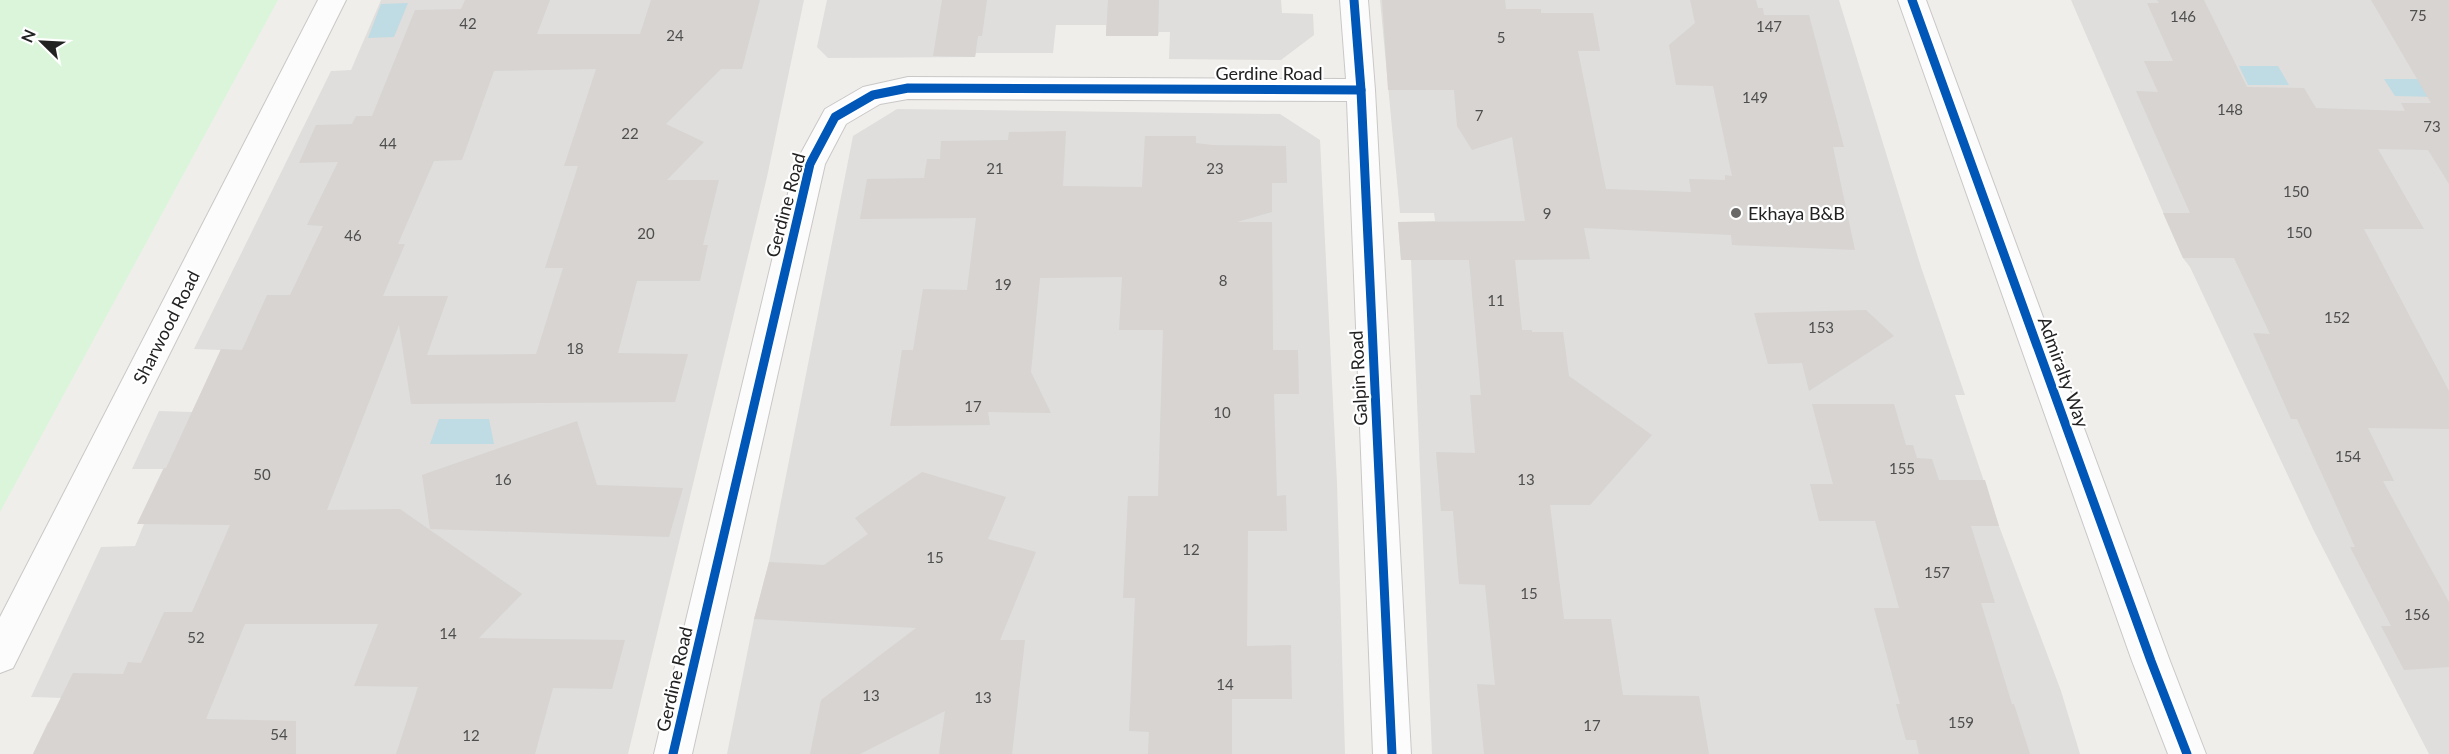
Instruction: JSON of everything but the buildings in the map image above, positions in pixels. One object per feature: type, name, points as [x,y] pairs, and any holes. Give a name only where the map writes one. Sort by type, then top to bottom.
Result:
[{"type":"street","name":"Sharwood Road","points":[[0,655],[332,0]]},
{"type":"street","name":"Galpin Road","points":[[1354,0],[1361,90],[1392,754]]},
{"type":"street","name":"Admiralty Way","points":[[1912,0],[2151,662],[2187,754]]},
{"type":"street","name":"Gerdine Road","points":[[673,754],[810,164],[835,117],[873,95],[908,88],[1361,90]]},
{"type":"shaded area","points":[[381,0],[804,0],[767,177],[628,754],[33,754],[48,722],[53,722],[64,698],[31,697],[101,547],[135,546],[144,524],[137,524],[163,469],[132,469],[159,411],[192,412],[221,350],[194,349],[331,71],[351,70]]},
{"type":"shaded area","points":[[827,0],[1281,0],[1282,13],[1313,14],[1314,35],[1281,60],[1169,59],[1170,32],[1159,32],[1158,36],[1106,36],[1106,25],[1056,25],[1053,53],[976,53],[975,57],[828,58],[817,47]]},
{"type":"shaded area","points":[[1380,0],[1839,0],[1921,267],[1965,395],[1955,395],[1999,526],[2061,691],[2080,754],[1432,754],[1411,260],[1401,260],[1398,222],[1435,221],[1434,213],[1400,213]]},
{"type":"shaded area","points":[[2071,0],[2449,0],[2449,754],[2429,754],[2313,529],[2190,267],[2183,258]]},
{"type":"shaded area","points":[[897,109],[1280,114],[1320,140],[1337,483],[1345,754],[727,754],[754,619],[769,562],[853,136]]},
{"type":"green space","points":[[0,0],[278,0],[0,512]]},
{"type":"water","points":[[408,3],[394,37],[368,38],[381,4]]},
{"type":"water","points":[[2239,66],[2278,66],[2289,85],[2248,85]]},
{"type":"water","points":[[2384,79],[2427,79],[2438,97],[2395,96]]},
{"type":"water","points":[[439,419],[489,419],[494,444],[430,444]]},
{"type":"cycle path","points":[[1354,0],[1361,90],[1392,754]]},
{"type":"cycle path","points":[[1912,0],[2151,661],[2187,754]]},
{"type":"cycle path","points":[[673,754],[810,164],[835,117],[873,95],[908,88],[1361,90]]},
{"type":"place","name":"Ekhaya B&B","points":[[1736,213]]}]
